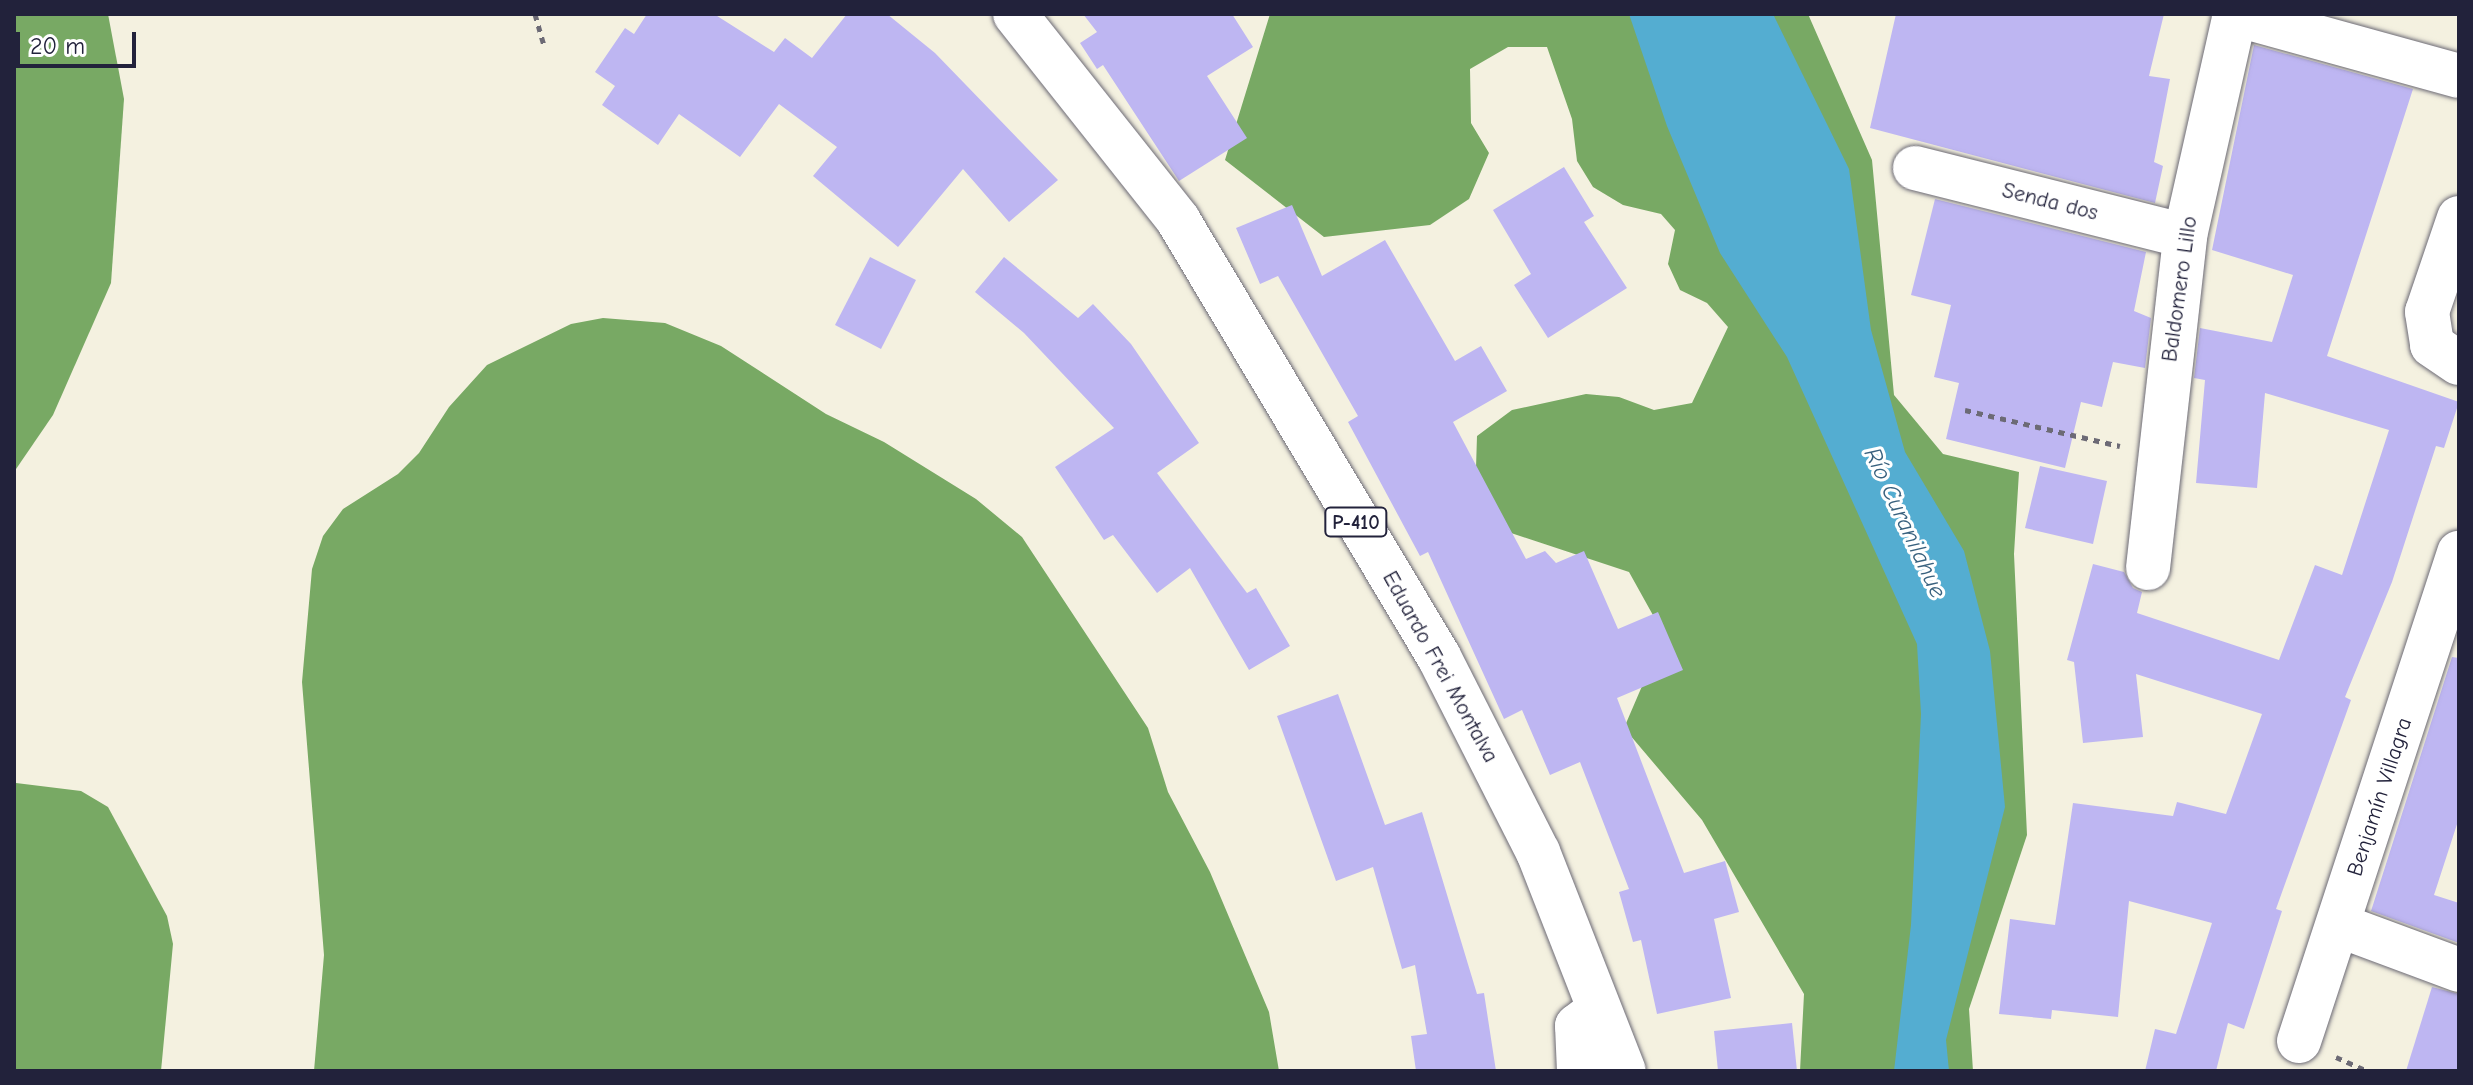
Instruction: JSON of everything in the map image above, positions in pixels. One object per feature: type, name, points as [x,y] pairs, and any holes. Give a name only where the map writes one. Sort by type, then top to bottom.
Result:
[{"type":"street","name":"Eduardo Frei Montalva","points":[[1015,14],[1178,220],[1439,657],[1538,852],[1624,1071]]},
{"type":"street","points":[[2235,14],[2459,76]]},
{"type":"street","name":"Baldomero Lillo","points":[[2148,568],[2158,455],[2185,236],[2235,14]]},
{"type":"street","name":"Senda dos","points":[[1915,168],[2185,236]]},
{"type":"street","points":[[2445,354],[2427,312],[2459,218]]},
{"type":"street","name":"Benjamín Villagra","points":[[2299,1041],[2455,577]]},
{"type":"street","points":[[2338,925],[2459,970]]},
{"type":"street","points":[[1579,1071],[1577,1026],[1598,1010]]},
{"type":"path","points":[[535,14],[545,48]]},
{"type":"path","points":[[1965,410],[2158,455]]},
{"type":"green space","points":[[14,14],[108,14],[124,99],[111,283],[53,415],[14,472]]},
{"type":"green space","points":[[1270,14],[1808,14],[1872,160],[1894,395],[1943,454],[2019,472],[2014,554],[2027,835],[1969,1009],[1973,1071],[1800,1071],[1804,994],[1702,820],[1624,728],[1664,635],[1629,572],[1496,528],[1476,468],[1477,436],[1512,410],[1586,394],[1619,397],[1654,410],[1692,403],[1728,327],[1707,303],[1680,290],[1668,264],[1675,230],[1661,214],[1623,205],[1593,187],[1577,161],[1572,119],[1547,47],[1508,47],[1470,69],[1471,123],[1489,153],[1469,199],[1430,225],[1324,237],[1225,160]]},
{"type":"green space","points":[[603,318],[665,323],[721,346],[826,414],[884,442],[976,499],[1022,537],[1148,728],[1168,792],[1210,872],[1269,1012],[1279,1071],[314,1071],[324,955],[302,682],[312,569],[323,536],[343,509],[398,474],[419,453],[449,407],[487,365],[571,324]]},
{"type":"green space","points":[[16,783],[81,791],[108,807],[167,916],[173,944],[161,1071],[14,1071]]},
{"type":"water","name":"Río Curanilahue","points":[[1629,14],[1773,14],[1849,169],[1871,330],[1905,452],[1964,551],[1990,651],[2005,807],[1946,1040],[1949,1071],[1894,1071],[1911,925],[1921,714],[1917,644],[1787,357],[1720,253],[1667,126]]},
{"type":"building","points":[[647,14],[714,14],[774,52],[785,38],[812,58],[847,14],[887,14],[935,53],[1058,180],[1009,222],[963,169],[898,247],[813,176],[837,147],[779,104],[740,157],[679,114],[658,145],[602,105],[615,86],[595,72],[625,28],[634,34]]},
{"type":"building","points":[[1083,14],[1232,14],[1253,47],[1207,76],[1247,138],[1179,181],[1103,65],[1097,69],[1080,43],[1097,32]]},
{"type":"building","points":[[1896,14],[2164,14],[2149,76],[2170,79],[2154,162],[2163,166],[2155,203],[1870,128]]},
{"type":"building","points":[[2254,45],[2413,89],[2327,356],[2459,402],[2444,448],[2436,446],[2392,582],[2345,697],[2351,700],[2276,909],[2282,911],[2244,1029],[2228,1023],[2216,1071],[2145,1071],[2155,1029],[2176,1034],[2212,923],[2129,901],[2118,1017],[2052,1010],[2051,1019],[1999,1014],[2010,919],[2055,925],[2073,803],[2173,816],[2177,802],[2226,814],[2262,714],[2136,674],[2143,737],[2083,743],[2074,662],[2067,660],[2093,564],[2124,572],[2133,588],[2142,592],[2137,613],[2279,660],[2315,565],[2342,575],[2389,430],[2265,393],[2257,488],[2196,483],[2205,380],[2194,378],[2200,328],[2272,342],[2293,275],[2212,250]]},
{"type":"building","points":[[1564,167],[1594,216],[1584,222],[1627,288],[1548,338],[1514,285],[1531,274],[1493,210]]},
{"type":"building","points":[[1935,199],[2146,252],[2134,311],[2151,318],[2145,368],[2113,362],[2102,407],[2081,402],[2065,468],[1946,439],[1959,383],[1934,377],[1951,305],[1911,295]]},
{"type":"building","points":[[1292,205],[1322,276],[1385,240],[1455,361],[1481,346],[1507,391],[1453,422],[1526,559],[1545,551],[1556,563],[1584,551],[1618,629],[1658,612],[1683,670],[1617,698],[1684,873],[1725,861],[1739,912],[1714,919],[1731,998],[1657,1014],[1641,940],[1633,942],[1619,892],[1629,889],[1580,762],[1550,775],[1522,710],[1504,719],[1428,552],[1420,556],[1348,422],[1358,416],[1278,276],[1260,284],[1236,228]]},
{"type":"building","points":[[870,257],[916,280],[881,349],[835,325]]},
{"type":"building","points":[[1004,257],[1078,318],[1093,304],[1131,344],[1199,443],[1157,473],[1247,593],[1256,588],[1290,646],[1249,670],[1190,568],[1157,593],[1113,535],[1104,540],[1055,467],[1114,428],[1024,333],[975,292]]},
{"type":"building","points":[[2040,466],[2107,481],[2093,544],[2025,528]]},
{"type":"building","points":[[2452,657],[2459,658],[2459,818],[2434,895],[2459,903],[2459,943],[2371,911]]},
{"type":"building","points":[[1338,694],[1385,825],[1422,812],[1477,994],[1484,993],[1496,1071],[1416,1071],[1411,1036],[1427,1034],[1415,965],[1402,969],[1373,867],[1336,881],[1277,716]]},
{"type":"building","points":[[2432,987],[2459,994],[2459,1071],[2406,1071]]},
{"type":"building","points":[[1792,1023],[1797,1071],[1718,1071],[1714,1031]]}]
